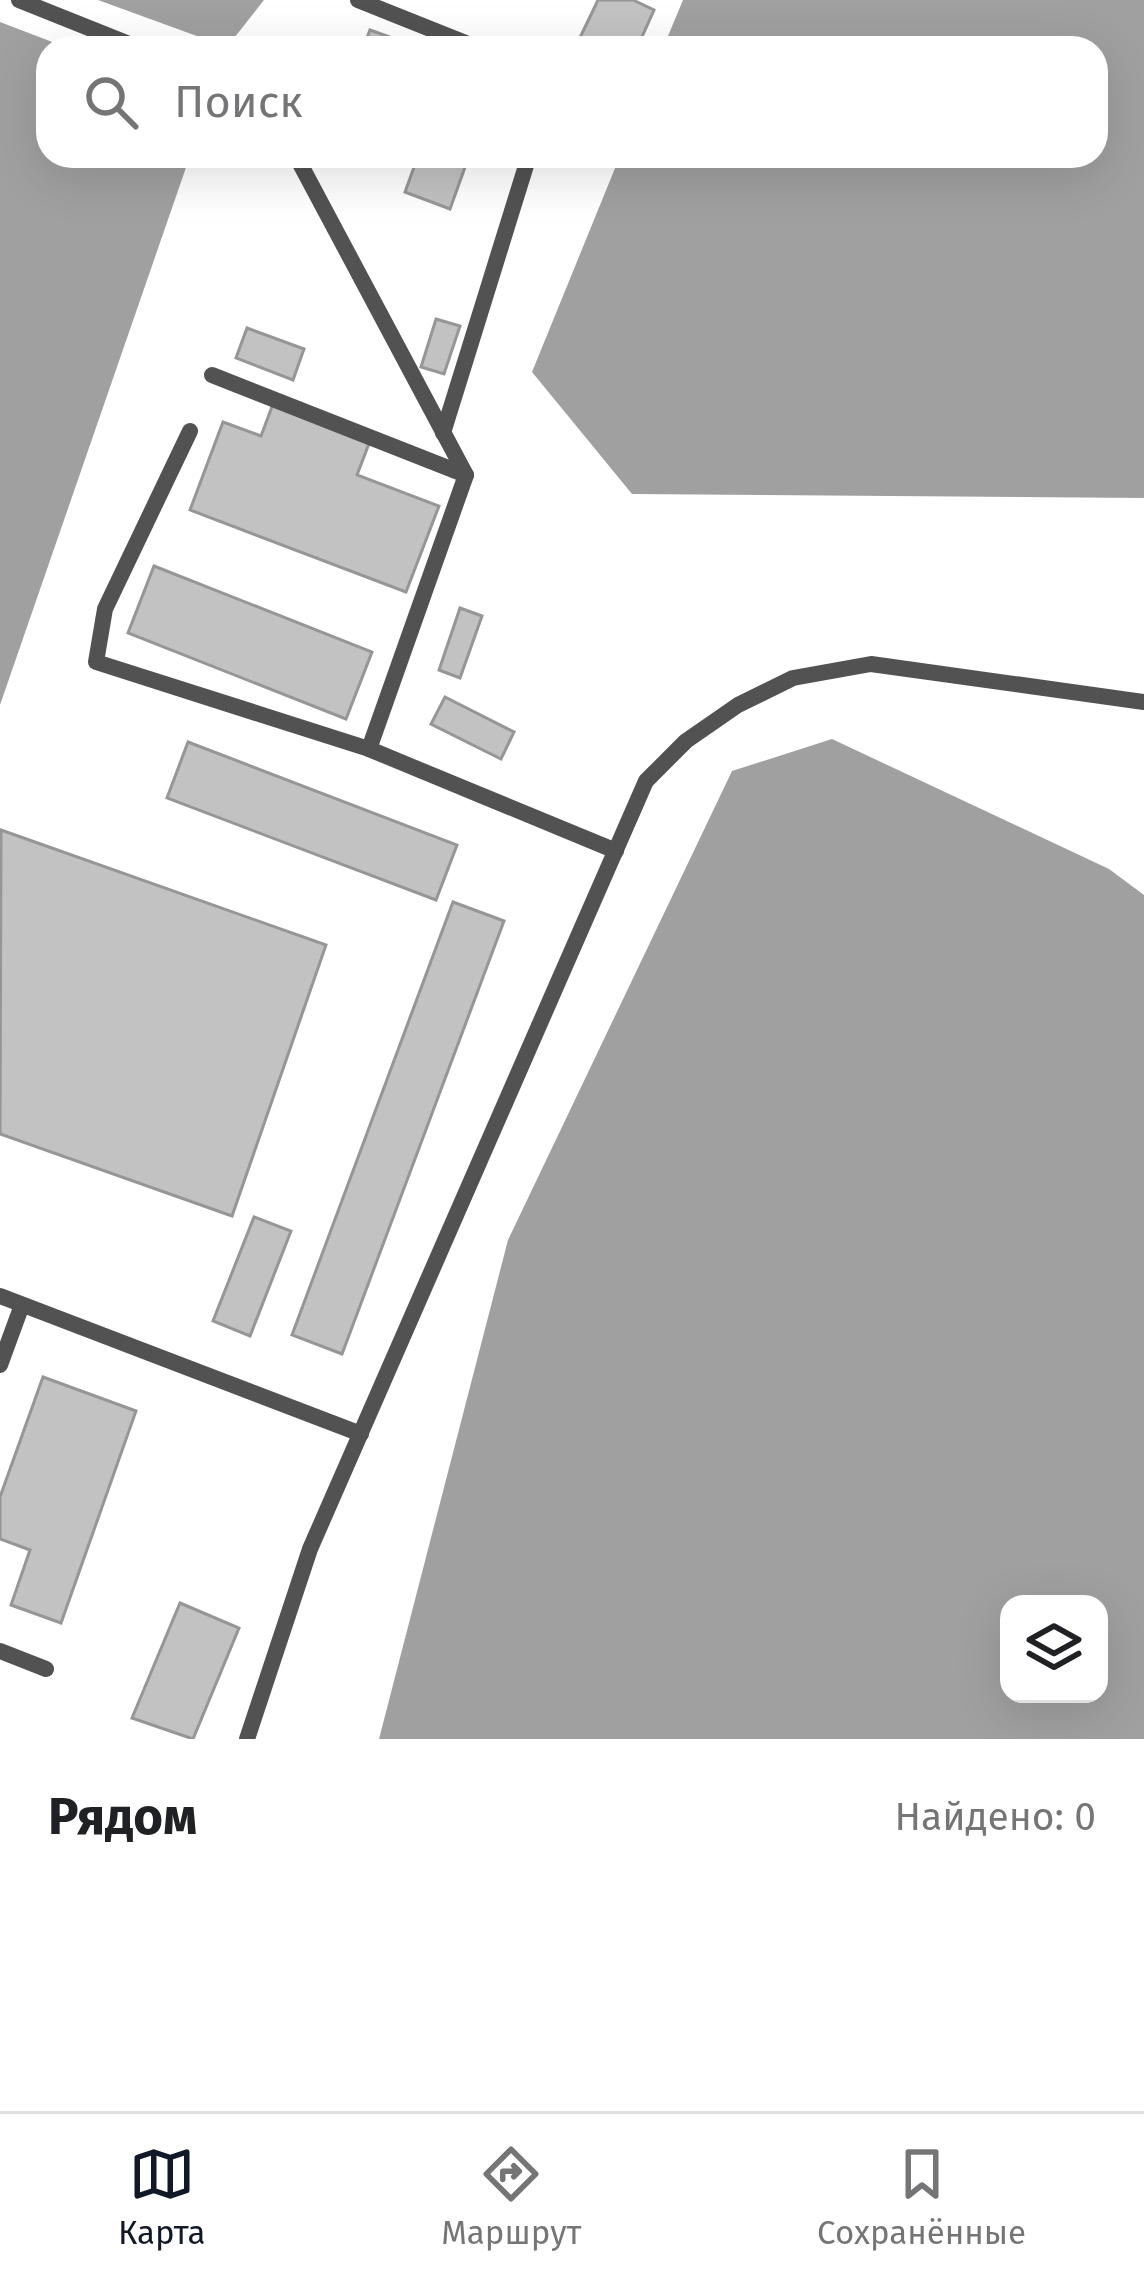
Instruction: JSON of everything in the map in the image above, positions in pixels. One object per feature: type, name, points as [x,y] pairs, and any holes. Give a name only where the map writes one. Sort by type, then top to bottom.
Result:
[{"type":"lane","points":[[19,0],[109,36]]},
{"type":"lane","points":[[358,0],[448,36]]},
{"type":"lane","points":[[302,168],[466,475],[369,749]]},
{"type":"lane","points":[[443,433],[526,168]]},
{"type":"lane","points":[[212,375],[466,475]]},
{"type":"lane","points":[[190,430],[105,609],[96,662],[369,749],[616,850]]},
{"type":"lane","points":[[247,1739],[310,1549],[646,781],[686,741],[738,705],[794,678],[871,664],[1144,703]]},
{"type":"lane","points":[[0,1296],[361,1434]]},
{"type":"lane","points":[[0,1365],[22,1304]]},
{"type":"lane","points":[[0,1651],[46,1669]]},
{"type":"shaded area","points":[[98,0],[264,0],[236,36],[197,36]]},
{"type":"shaded area","points":[[683,0],[1144,0],[1144,498],[632,494],[532,372],[615,168],[1108,168],[1108,36],[668,36]]},
{"type":"shaded area","points":[[0,22],[37,36],[36,168],[186,168],[0,705]]},
{"type":"shaded area","points":[[832,739],[1109,869],[1144,895],[1144,1739],[379,1739],[508,1240],[732,771]]},
{"type":"building","points":[[598,0],[633,0],[654,10],[642,36],[581,36]]},
{"type":"building","points":[[414,168],[465,168],[450,209],[405,192]]},
{"type":"building","points":[[436,319],[460,326],[444,374],[421,367]]},
{"type":"building","points":[[247,328],[304,349],[293,380],[236,358]]},
{"type":"building","points":[[273,404],[370,441],[357,475],[439,506],[406,592],[190,510],[223,422],[261,436]]},
{"type":"building","points":[[154,566],[372,652],[346,719],[128,633]]},
{"type":"building","points":[[460,608],[482,616],[460,678],[439,670]]},
{"type":"building","points":[[445,697],[514,732],[501,759],[431,724]]},
{"type":"building","points":[[188,742],[457,845],[436,900],[167,798]]},
{"type":"building","points":[[1,830],[326,945],[232,1216],[0,1134]]},
{"type":"building","points":[[453,902],[504,921],[342,1354],[292,1335]]},
{"type":"building","points":[[254,1217],[291,1231],[250,1336],[213,1321]]},
{"type":"building","points":[[43,1377],[136,1411],[61,1623],[11,1605],[30,1550],[0,1539],[0,1497]]},
{"type":"building","points":[[180,1603],[239,1628],[193,1739],[132,1718]]}]
